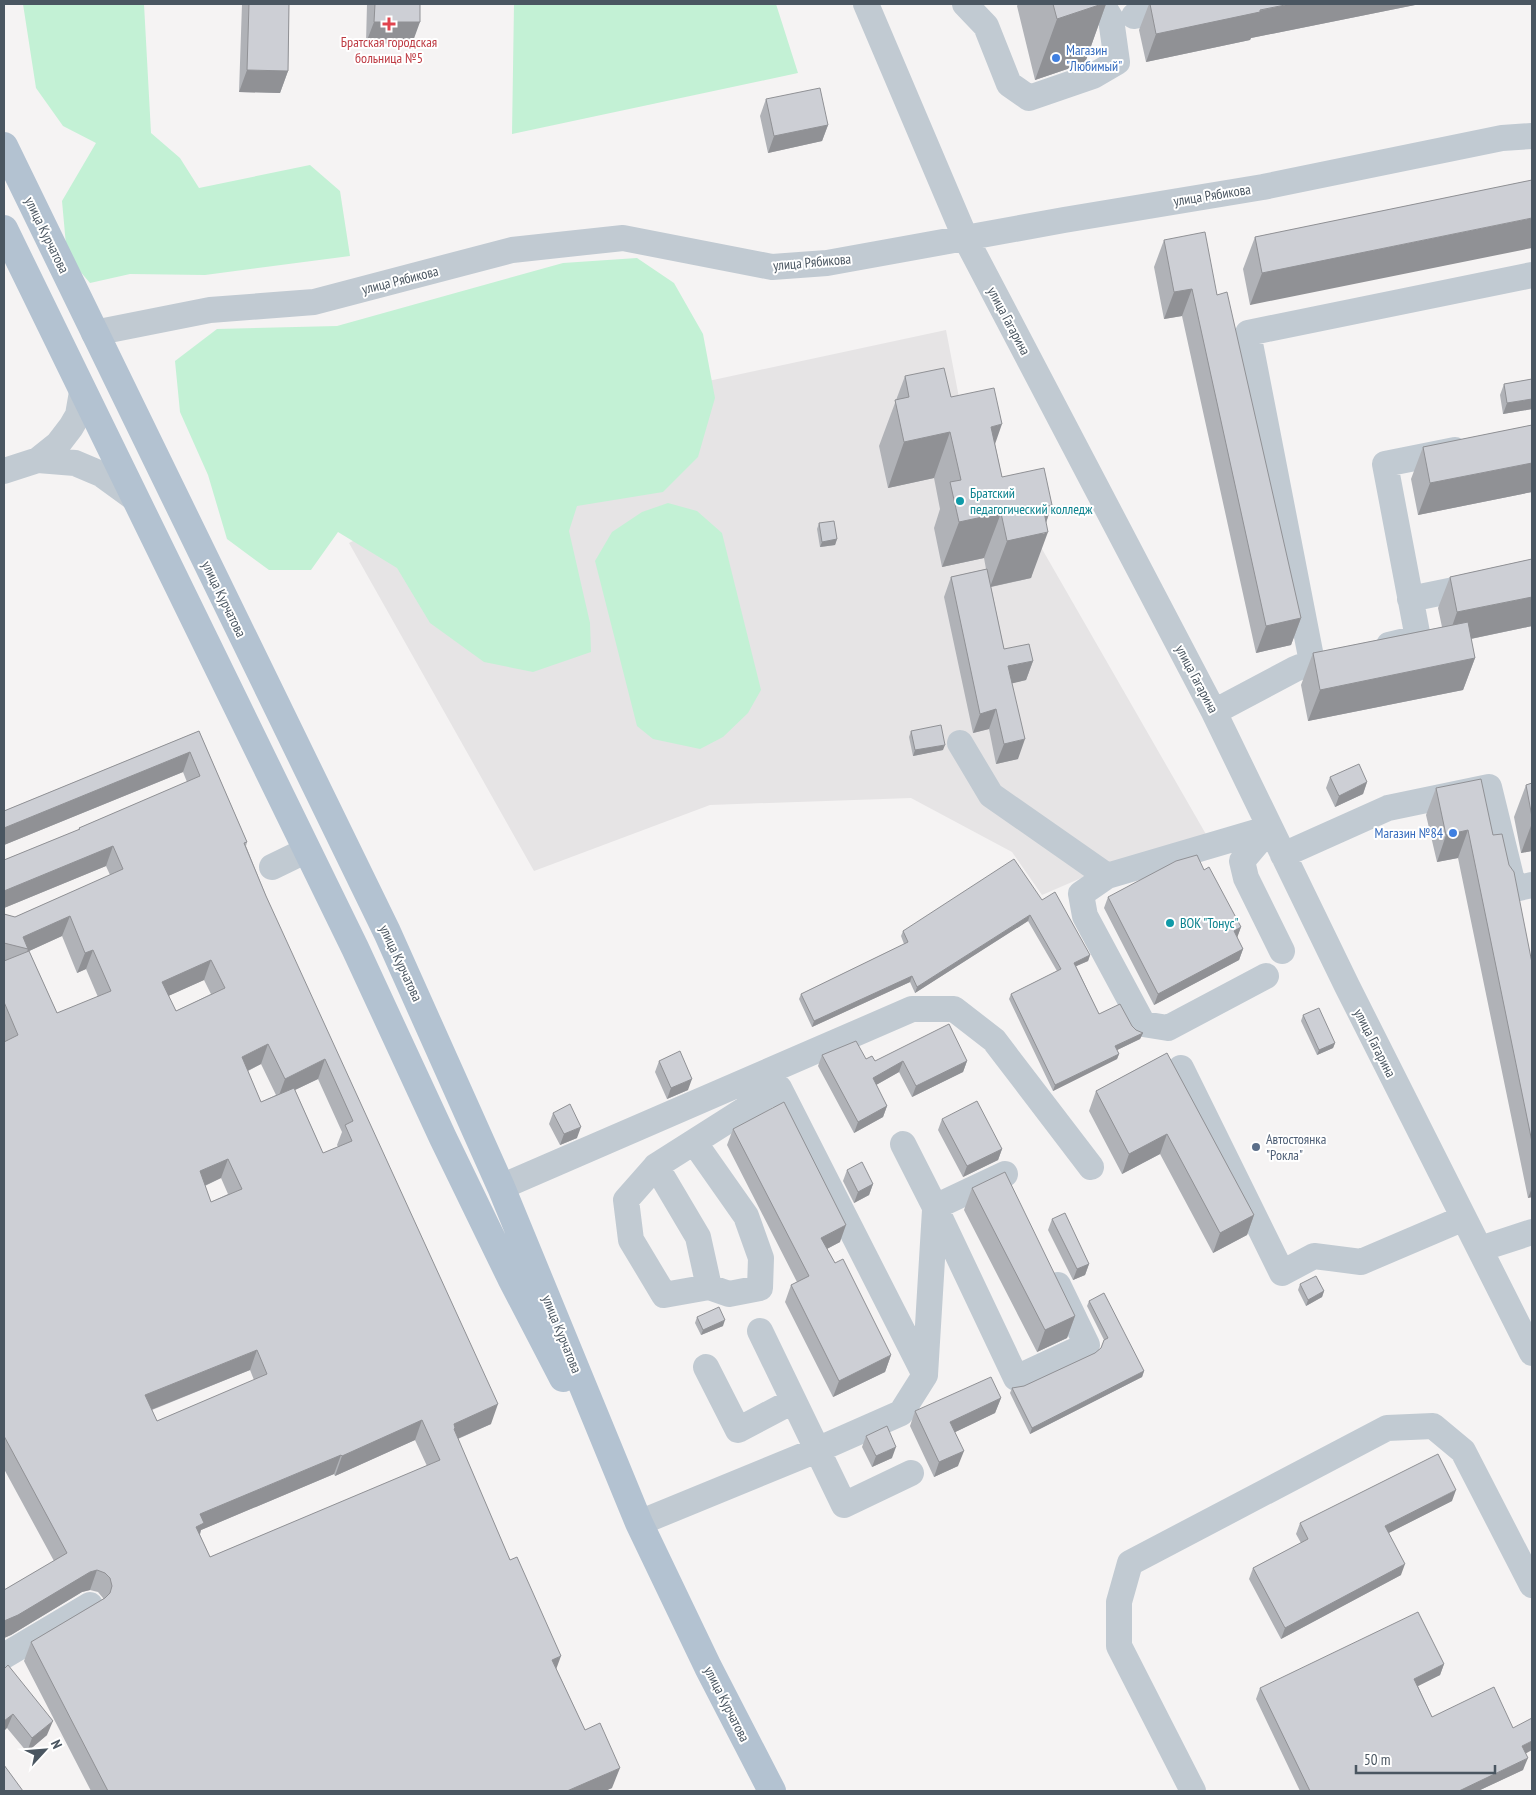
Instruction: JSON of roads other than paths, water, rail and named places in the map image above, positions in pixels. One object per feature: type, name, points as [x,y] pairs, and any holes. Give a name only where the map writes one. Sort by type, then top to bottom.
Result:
[{"type":"main road","name":"улица Курчатова","points":[[4,146],[387,932],[501,1187],[639,1523],[708,1667],[772,1791]]},
{"type":"main road","points":[[4,229],[355,948],[439,1130],[511,1278],[639,1523]]},
{"type":"main road","points":[[355,948],[387,932]]},
{"type":"street","name":"улица Гагарина","points":[[866,4],[966,238],[1214,712],[1347,986],[1532,1353]]},
{"type":"street","points":[[966,4],[986,26],[1009,84],[1029,98],[1093,76],[1117,62],[1111,20],[1102,4]]},
{"type":"street","points":[[1134,16],[1199,4]]},
{"type":"street","name":"улица Рябикова","points":[[1502,138],[1532,126]]},
{"type":"street","name":"улица Рябикова","points":[[94,334],[210,310],[314,302],[512,250],[623,238],[772,266],[827,263],[1263,186],[1502,138],[1532,136]]},
{"type":"street","points":[[1214,712],[1295,669],[1322,660],[1248,333],[1532,275]]},
{"type":"street","points":[[4,471],[38,460],[58,444],[78,415],[82,392]]},
{"type":"street","points":[[1370,649],[1418,638],[1385,464],[1477,446]]},
{"type":"street","points":[[38,460],[75,464],[101,474],[134,498]]},
{"type":"street","points":[[1410,599],[1532,574]]},
{"type":"street","points":[[960,743],[991,795],[1107,876]]},
{"type":"street","points":[[1283,855],[1388,808],[1489,787],[1514,889],[1531,890]]},
{"type":"street","points":[[1266,976],[1168,1028],[1143,1024],[1085,916],[1081,894],[1107,876],[1270,828]]},
{"type":"street","points":[[1270,828],[1242,861],[1246,878],[1282,951]]},
{"type":"street","points":[[272,867],[307,850]]},
{"type":"street","points":[[501,1187],[912,1009],[954,1008],[994,1040],[1091,1167]]},
{"type":"street","points":[[1181,1068],[1282,1273],[1314,1256],[1361,1262],[1464,1218]]},
{"type":"street","points":[[694,1142],[746,1216],[761,1258],[760,1288],[729,1294],[708,1287],[664,1295],[631,1240],[626,1200],[656,1166],[779,1088],[926,1374]]},
{"type":"street","points":[[904,1144],[1016,1378],[1087,1345],[1046,1260]]},
{"type":"street","points":[[656,1166],[698,1237],[708,1287]]},
{"type":"street","points":[[935,1207],[1005,1174],[1017,1199]]},
{"type":"street","points":[[639,1523],[817,1450],[901,1413],[926,1374],[935,1207]]},
{"type":"street","points":[[1480,1249],[1532,1232]]},
{"type":"street","points":[[760,1331],[844,1505],[911,1473]]},
{"type":"street","points":[[706,1367],[738,1430],[793,1401]]},
{"type":"street","points":[[1193,1791],[1119,1646],[1119,1602],[1130,1563],[1387,1428],[1433,1426],[1464,1450],[1532,1586]]},
{"type":"street","points":[[4,1656],[90,1605]]},
{"type":"place","name":"Братская городская больница №5","points":[[389,24]]},
{"type":"place","name":"Магазин \"Любимый\"","points":[[1056,58]]},
{"type":"place","name":"Братский педагогический колледж","points":[[960,501]]},
{"type":"place","name":"Магазин №84","points":[[1453,833]]},
{"type":"place","name":"ВОК \"Тонус\"","points":[[1170,923]]},
{"type":"place","name":"Автостоянка \"Рокла\"","points":[[1256,1147]]}]
